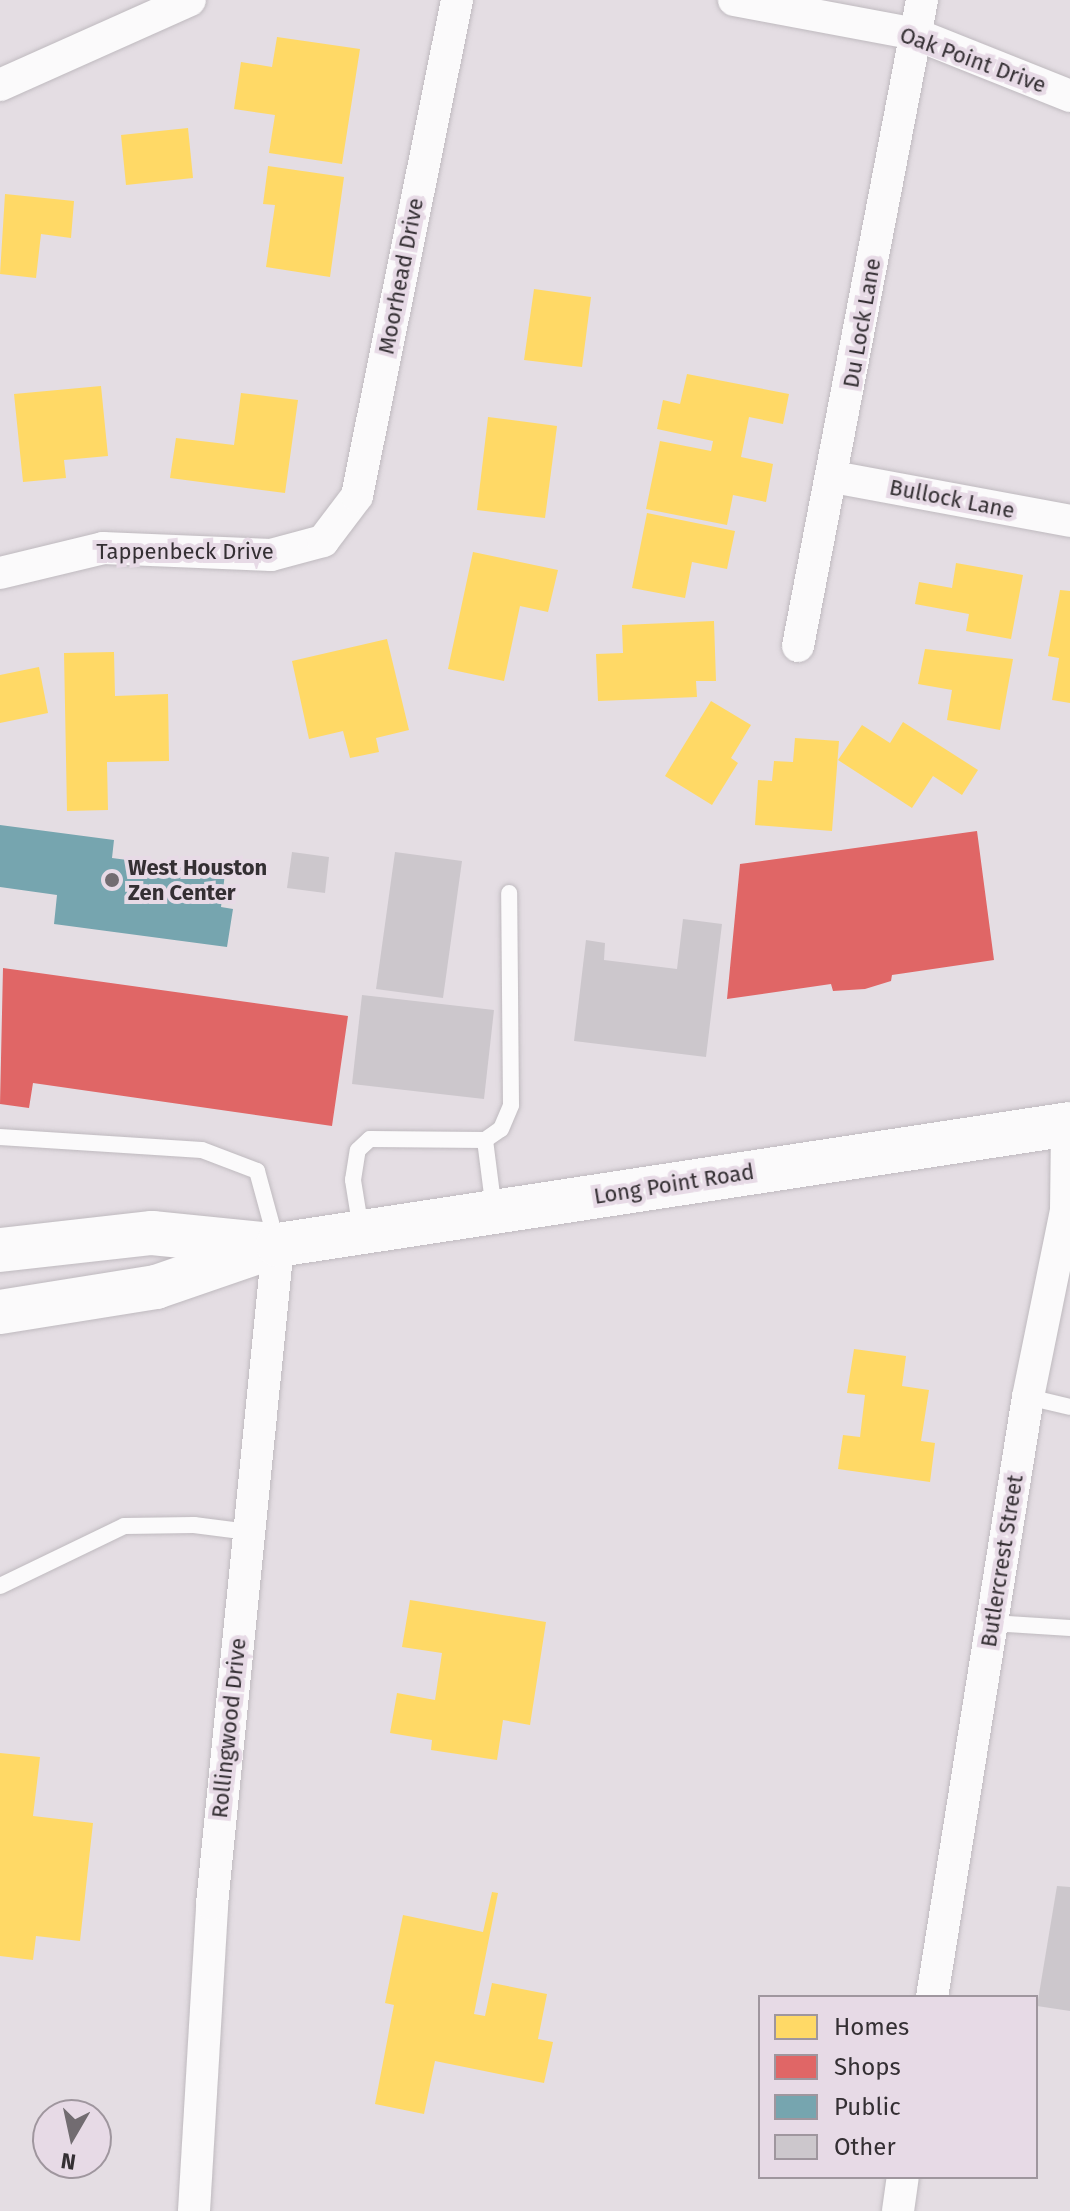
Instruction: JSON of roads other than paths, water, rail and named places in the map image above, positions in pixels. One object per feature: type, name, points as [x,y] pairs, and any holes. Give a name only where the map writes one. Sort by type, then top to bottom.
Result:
[{"type":"main road","name":"Long Point Road","points":[[0,1312],[156,1287],[278,1245],[1068,1124]]},
{"type":"main road","name":"Long Point Road","points":[[0,1250],[152,1233],[278,1245]]},
{"type":"street","points":[[0,85],[190,0]]},
{"type":"street","name":"Moorhead Drive","points":[[323,541],[357,496],[457,0]]},
{"type":"street","name":"Oak Point Drive","points":[[734,0],[915,34],[1070,96]]},
{"type":"street","name":"Du Lock Lane","points":[[798,646],[833,477],[922,0]]},
{"type":"street","name":"Bullock Lane","points":[[833,477],[1070,521]]},
{"type":"street","name":"Tappenbeck Drive","points":[[0,573],[103,548],[271,555],[323,541]]},
{"type":"street","name":"Butlercrest Street","points":[[932,1995],[1028,1397],[1066,1210],[1068,1124]]},
{"type":"street","name":"Rollingwood Drive","points":[[194,2211],[212,1904],[278,1245]]},
{"type":"street","points":[[898,2211],[903,2179]]},
{"type":"lane","points":[[361,1232],[353,1180],[361,1142],[485,1140],[501,1129],[511,1105],[509,893]]},
{"type":"lane","points":[[0,1137],[202,1150],[257,1171],[278,1245]]},
{"type":"lane","points":[[485,1140],[495,1212]]},
{"type":"lane","points":[[1028,1397],[1070,1407]]},
{"type":"lane","points":[[0,1586],[124,1526],[194,1525],[249,1532]]},
{"type":"lane","points":[[992,1623],[1070,1628]]},
{"type":"place","name":"West Houston Zen Center","points":[[112,880]]}]
